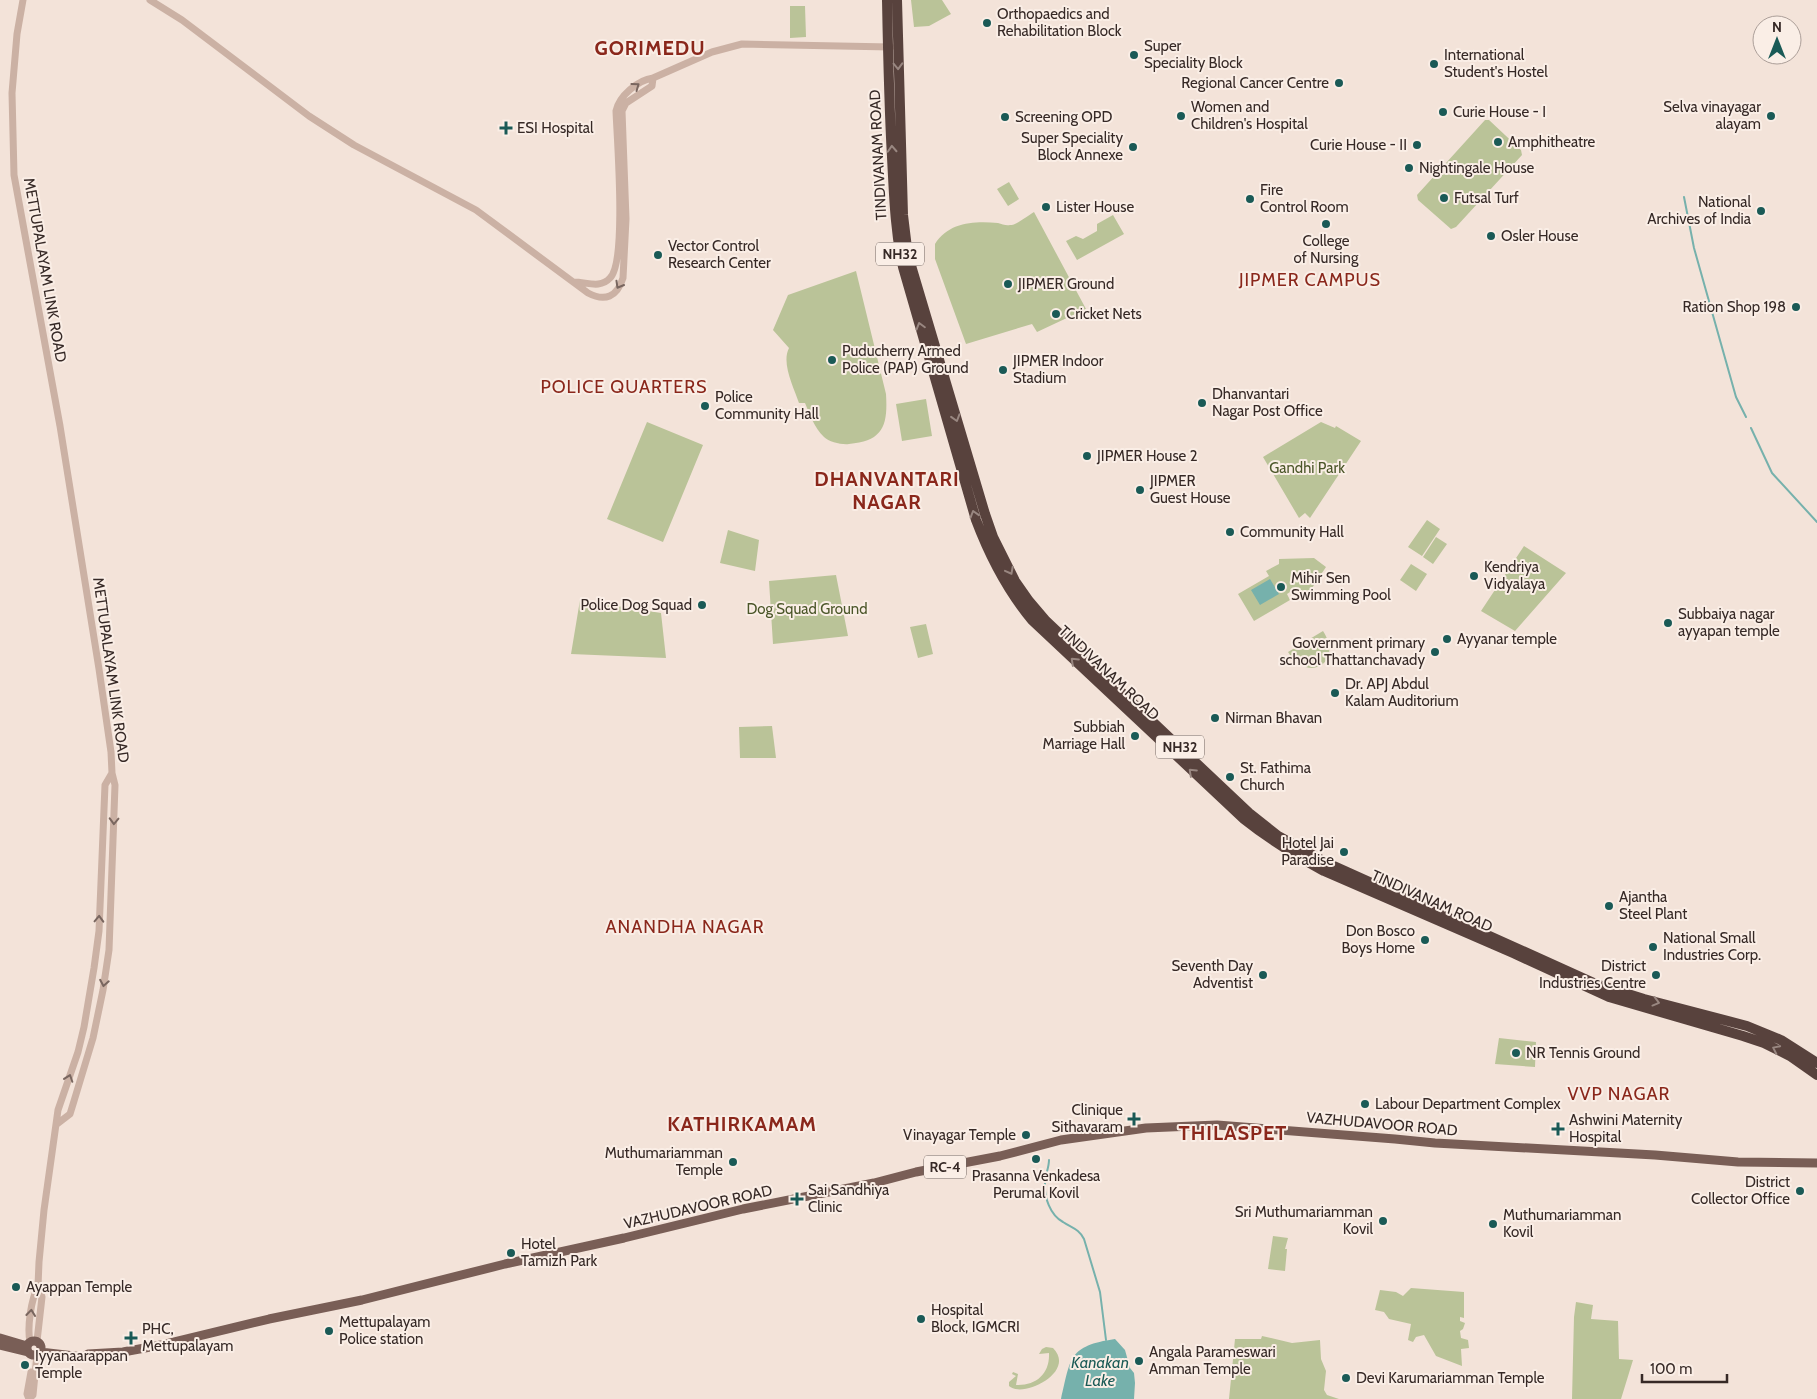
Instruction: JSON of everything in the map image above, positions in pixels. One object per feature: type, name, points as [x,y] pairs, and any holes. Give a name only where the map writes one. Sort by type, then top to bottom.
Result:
[{"type":"highway","name":"TINDIVANAM ROAD","points":[[887,0],[899,114],[903,215],[907,248],[976,520],[1006,585],[1020,606],[1041,631],[1206,785],[1273,842],[1324,870],[1608,997],[1764,1043],[1790,1056],[1817,1075]]},
{"type":"highway","name":"TINDIVANAM ROAD","points":[[896,0],[892,47],[895,212],[898,247],[942,389]]},
{"type":"highway","name":"NH32","points":[[942,389],[993,537],[1015,581],[1029,602],[1046,621],[1256,818],[1278,836],[1326,862],[1596,984],[1747,1026],[1781,1040],[1817,1063]]},
{"type":"main road","name":"VAZHUDAVOOR ROAD","points":[[34,1349],[88,1354],[123,1352],[169,1343],[269,1319],[362,1300],[505,1264],[743,1209],[1000,1156],[1061,1140],[1146,1128],[1217,1126],[1395,1138],[1435,1143],[1655,1155],[1738,1162],[1817,1163]]},
{"type":"main road","points":[[0,1338],[34,1349]]},
{"type":"main road","points":[[0,1345],[34,1349]]},
{"type":"street","name":"METTUPALAYAM LINK ROAD","points":[[23,0],[17,34],[12,94],[14,175],[62,433],[111,752],[112,773],[105,785],[99,930],[94,968],[78,1052],[58,1110],[44,1210],[38,1286],[33,1295],[29,1335],[34,1349],[27,1394],[29,1399]]},
{"type":"street","points":[[150,0],[182,20],[316,120],[354,145],[476,210],[597,298],[606,298],[612,294],[621,285],[623,278],[626,219],[622,111],[626,103],[652,86],[654,78]]},
{"type":"street","points":[[574,282],[599,285],[611,278],[616,271],[619,204],[616,111],[617,105],[626,94],[646,79],[654,78],[712,52],[742,44],[892,47]]},
{"type":"street","points":[[57,1124],[70,1114],[80,1085],[93,1038],[108,958],[112,907],[115,785],[112,773]]},
{"type":"green space","points":[[911,0],[942,0],[951,14],[929,26],[914,27]]},
{"type":"green space","points":[[790,6],[805,6],[806,37],[790,38]]},
{"type":"green space","points":[[1485,120],[1489,120],[1521,150],[1522,155],[1456,227],[1451,229],[1418,200],[1417,195]]},
{"type":"green space","points":[[1009,182],[1019,199],[1008,206],[997,189]]},
{"type":"green space","name":"JIPMER Ground","points":[[1034,212],[1086,309],[1037,332],[1032,324],[966,344],[935,259],[935,244],[947,231],[955,227],[980,222],[1013,225]]},
{"type":"green space","points":[[1113,215],[1124,234],[1077,260],[1066,241],[1076,236],[1083,239],[1097,231],[1097,224]]},
{"type":"green space","name":"Puducherry Armed Police (PAP) Ground","points":[[856,271],[886,394],[886,415],[881,430],[876,435],[860,442],[843,444],[826,439],[815,425],[805,403],[799,403],[787,368],[786,361],[789,348],[773,330],[788,295]]},
{"type":"green space","points":[[926,399],[932,436],[902,441],[896,404]]},
{"type":"green space","points":[[647,422],[703,445],[663,542],[607,519]]},
{"type":"green space","name":"Gandhi Park","points":[[1321,422],[1335,428],[1336,426],[1361,441],[1310,518],[1305,513],[1299,518],[1263,457]]},
{"type":"green space","points":[[1427,520],[1440,529],[1422,556],[1408,547]]},
{"type":"green space","points":[[728,530],[759,540],[755,571],[720,563]]},
{"type":"green space","points":[[1436,537],[1447,544],[1433,564],[1423,557]]},
{"type":"green space","points":[[1524,546],[1566,573],[1515,631],[1481,611]]},
{"type":"green space","name":"Mihir Sen Swimming Pool","points":[[1314,558],[1326,567],[1310,591],[1292,595],[1290,592],[1287,594],[1290,600],[1254,621],[1238,594],[1269,576],[1266,571],[1279,564],[1279,559]]},
{"type":"green space","points":[[1411,564],[1427,574],[1416,591],[1400,580]]},
{"type":"green space","name":"Dog Squad Ground","points":[[836,575],[848,636],[773,644],[769,581]]},
{"type":"green space","points":[[580,600],[661,613],[666,658],[571,654]]},
{"type":"green space","points":[[926,624],[933,654],[918,658],[910,627]]},
{"type":"green space","points":[[1323,631],[1328,642],[1329,652],[1321,666],[1305,667],[1296,662],[1288,652]]},
{"type":"green space","points":[[772,726],[776,758],[740,758],[739,727]]},
{"type":"green space","name":"NR Tennis Ground","points":[[1499,1038],[1536,1042],[1535,1067],[1495,1064]]},
{"type":"green space","points":[[1273,1236],[1288,1238],[1285,1249],[1287,1249],[1285,1271],[1268,1269]]},
{"type":"green space","points":[[1411,1288],[1464,1292],[1464,1318],[1460,1317],[1460,1321],[1465,1323],[1460,1331],[1461,1338],[1468,1340],[1469,1348],[1461,1349],[1462,1366],[1436,1356],[1424,1335],[1416,1337],[1413,1342],[1408,1340],[1411,1324],[1389,1319],[1384,1312],[1375,1310],[1380,1290],[1396,1292],[1403,1296]]},
{"type":"green space","points":[[1576,1302],[1593,1305],[1591,1319],[1618,1321],[1619,1359],[1633,1360],[1621,1399],[1572,1399]]},
{"type":"green space","points":[[1262,1336],[1292,1343],[1320,1340],[1321,1359],[1326,1371],[1324,1390],[1327,1395],[1339,1399],[1229,1399],[1235,1339],[1261,1339]]},
{"type":"green space","points":[[1046,1347],[1053,1348],[1059,1357],[1058,1366],[1053,1374],[1045,1381],[1025,1389],[1016,1389],[1009,1386],[1009,1382],[1016,1376],[1012,1374],[1013,1372],[1018,1374],[1016,1385],[1035,1381],[1044,1373],[1049,1360],[1049,1353],[1039,1354]]},
{"type":"water","points":[[1270,579],[1279,594],[1260,605],[1251,590]]},
{"type":"water","name":"Kanakan Lake","points":[[1115,1339],[1125,1350],[1130,1368],[1134,1373],[1134,1399],[1061,1399],[1067,1373],[1074,1356],[1088,1346]]},
{"type":"waterway","points":[[1684,197],[1694,248],[1736,397],[1746,417]]},
{"type":"waterway","points":[[1751,428],[1772,473],[1817,522]]},
{"type":"waterway","points":[[1049,1160],[1045,1183],[1047,1200],[1051,1210],[1058,1219],[1078,1231],[1084,1239],[1100,1292],[1106,1340]]},
{"type":"place","name":"Orthopaedics and Rehabilitation Block","points":[[987,23]]},
{"type":"place","name":"Super Speciality Block","points":[[1134,55]]},
{"type":"place","name":"International Student's Hostel","points":[[1434,64]]},
{"type":"place","name":"Regional Cancer Centre","points":[[1339,83]]},
{"type":"place","name":"Curie House - I","points":[[1443,112]]},
{"type":"place","name":"Women and Children's Hospital","points":[[1181,116]]},
{"type":"place","name":"Selva vinayagar alayam","points":[[1771,116]]},
{"type":"place","name":"Screening OPD","points":[[1005,117]]},
{"type":"place","name":"ESI Hospital","points":[[506,128]]},
{"type":"place","name":"Amphitheatre","points":[[1498,142]]},
{"type":"place","name":"Curie House - II","points":[[1417,145]]},
{"type":"place","name":"Super Speciality Block Annexe","points":[[1133,147]]},
{"type":"place","name":"Nightingale House","points":[[1409,168]]},
{"type":"place","name":"Futsal Turf","points":[[1444,198]]},
{"type":"place","name":"Fire Control Room","points":[[1250,199]]},
{"type":"place","name":"Lister House","points":[[1046,207]]},
{"type":"place","name":"National Archives of India","points":[[1761,211]]},
{"type":"place","name":"College of Nursing","points":[[1326,224]]},
{"type":"place","name":"Osler House","points":[[1491,236]]},
{"type":"place","name":"Vector Control Research Center","points":[[658,255]]},
{"type":"place","name":"JIPMER Ground","points":[[1008,284]]},
{"type":"place","name":"Ration Shop 198","points":[[1796,307]]},
{"type":"place","name":"Cricket Nets","points":[[1056,314]]},
{"type":"place","name":"Puducherry Armed Police (PAP) Ground","points":[[832,360]]},
{"type":"place","name":"JIPMER Indoor Stadium","points":[[1003,370]]},
{"type":"place","name":"Dhanvantari Nagar Post Office","points":[[1202,403]]},
{"type":"place","name":"Police Community Hall","points":[[705,406]]},
{"type":"place","name":"JIPMER House 2","points":[[1087,456]]},
{"type":"place","name":"JIPMER Guest House","points":[[1140,490]]},
{"type":"place","name":"Community Hall","points":[[1230,532]]},
{"type":"place","name":"Kendriya Vidyalaya","points":[[1474,576]]},
{"type":"place","name":"Mihir Sen Swimming Pool","points":[[1281,587]]},
{"type":"place","name":"Police Dog Squad","points":[[702,605]]},
{"type":"place","name":"Subbaiya nagar ayyapan temple","points":[[1668,623]]},
{"type":"place","name":"Ayyanar temple","points":[[1447,639]]},
{"type":"place","name":"Government primary school Thattanchavady","points":[[1435,652]]},
{"type":"place","name":"Dr. APJ Abdul Kalam Auditorium","points":[[1335,693]]},
{"type":"place","name":"Nirman Bhavan","points":[[1215,718]]},
{"type":"place","name":"Subbiah Marriage Hall","points":[[1135,736]]},
{"type":"place","name":"St. Fathima Church","points":[[1230,777]]},
{"type":"place","name":"Hotel Jai Paradise","points":[[1344,852]]},
{"type":"place","name":"Ajantha Steel Plant","points":[[1609,906]]},
{"type":"place","name":"Don Bosco Boys Home","points":[[1425,940]]},
{"type":"place","name":"National Small Industries Corp.","points":[[1653,947]]},
{"type":"place","name":"Seventh Day Adventist","points":[[1263,975]]},
{"type":"place","name":"District Industries Centre","points":[[1656,975]]},
{"type":"place","name":"NR Tennis Ground","points":[[1516,1053]]},
{"type":"place","name":"Labour Department Complex","points":[[1365,1104]]},
{"type":"place","name":"Clinique Sithavaram","points":[[1134,1119]]},
{"type":"place","name":"Ashwini Maternity Hospital","points":[[1558,1129]]},
{"type":"place","name":"Vinayagar Temple","points":[[1026,1135]]},
{"type":"place","name":"Prasanna Venkadesa Perumal Kovil","points":[[1036,1159]]},
{"type":"place","name":"Muthumariamman Temple","points":[[733,1162]]},
{"type":"place","name":"District Collector Office","points":[[1800,1191]]},
{"type":"place","name":"Sai Sandhiya Clinic","points":[[797,1199]]},
{"type":"place","name":"Sri Muthumariamman Kovil","points":[[1383,1221]]},
{"type":"place","name":"Muthumariamman Kovil","points":[[1493,1224]]},
{"type":"place","name":"Hotel Tamizh Park","points":[[511,1253]]},
{"type":"place","name":"Ayappan Temple","points":[[16,1287]]},
{"type":"place","name":"Hospital Block, IGMCRI","points":[[921,1319]]},
{"type":"place","name":"Mettupalayam Police station","points":[[329,1331]]},
{"type":"place","name":"PHC, Mettupalayam","points":[[131,1338]]},
{"type":"place","name":"Angala Parameswari Amman Temple","points":[[1139,1361]]},
{"type":"place","name":"Iyyanaarappan Temple","points":[[25,1365]]},
{"type":"place","name":"Devi Karumariamman Temple","points":[[1346,1378]]},
{"type":"district","name":"GORIMEDU","points":[[650,48]]},
{"type":"district","name":"JIPMER CAMPUS","points":[[1310,280]]},
{"type":"district","name":"POLICE QUARTERS","points":[[624,387]]},
{"type":"district","name":"DHANVANTARI NAGAR","points":[[887,490]]},
{"type":"district","name":"ANANDHA NAGAR","points":[[685,927]]},
{"type":"district","name":"VVP NAGAR","points":[[1619,1094]]},
{"type":"district","name":"KATHIRKAMAM","points":[[742,1124]]},
{"type":"district","name":"THILASPET","points":[[1233,1133]]}]
